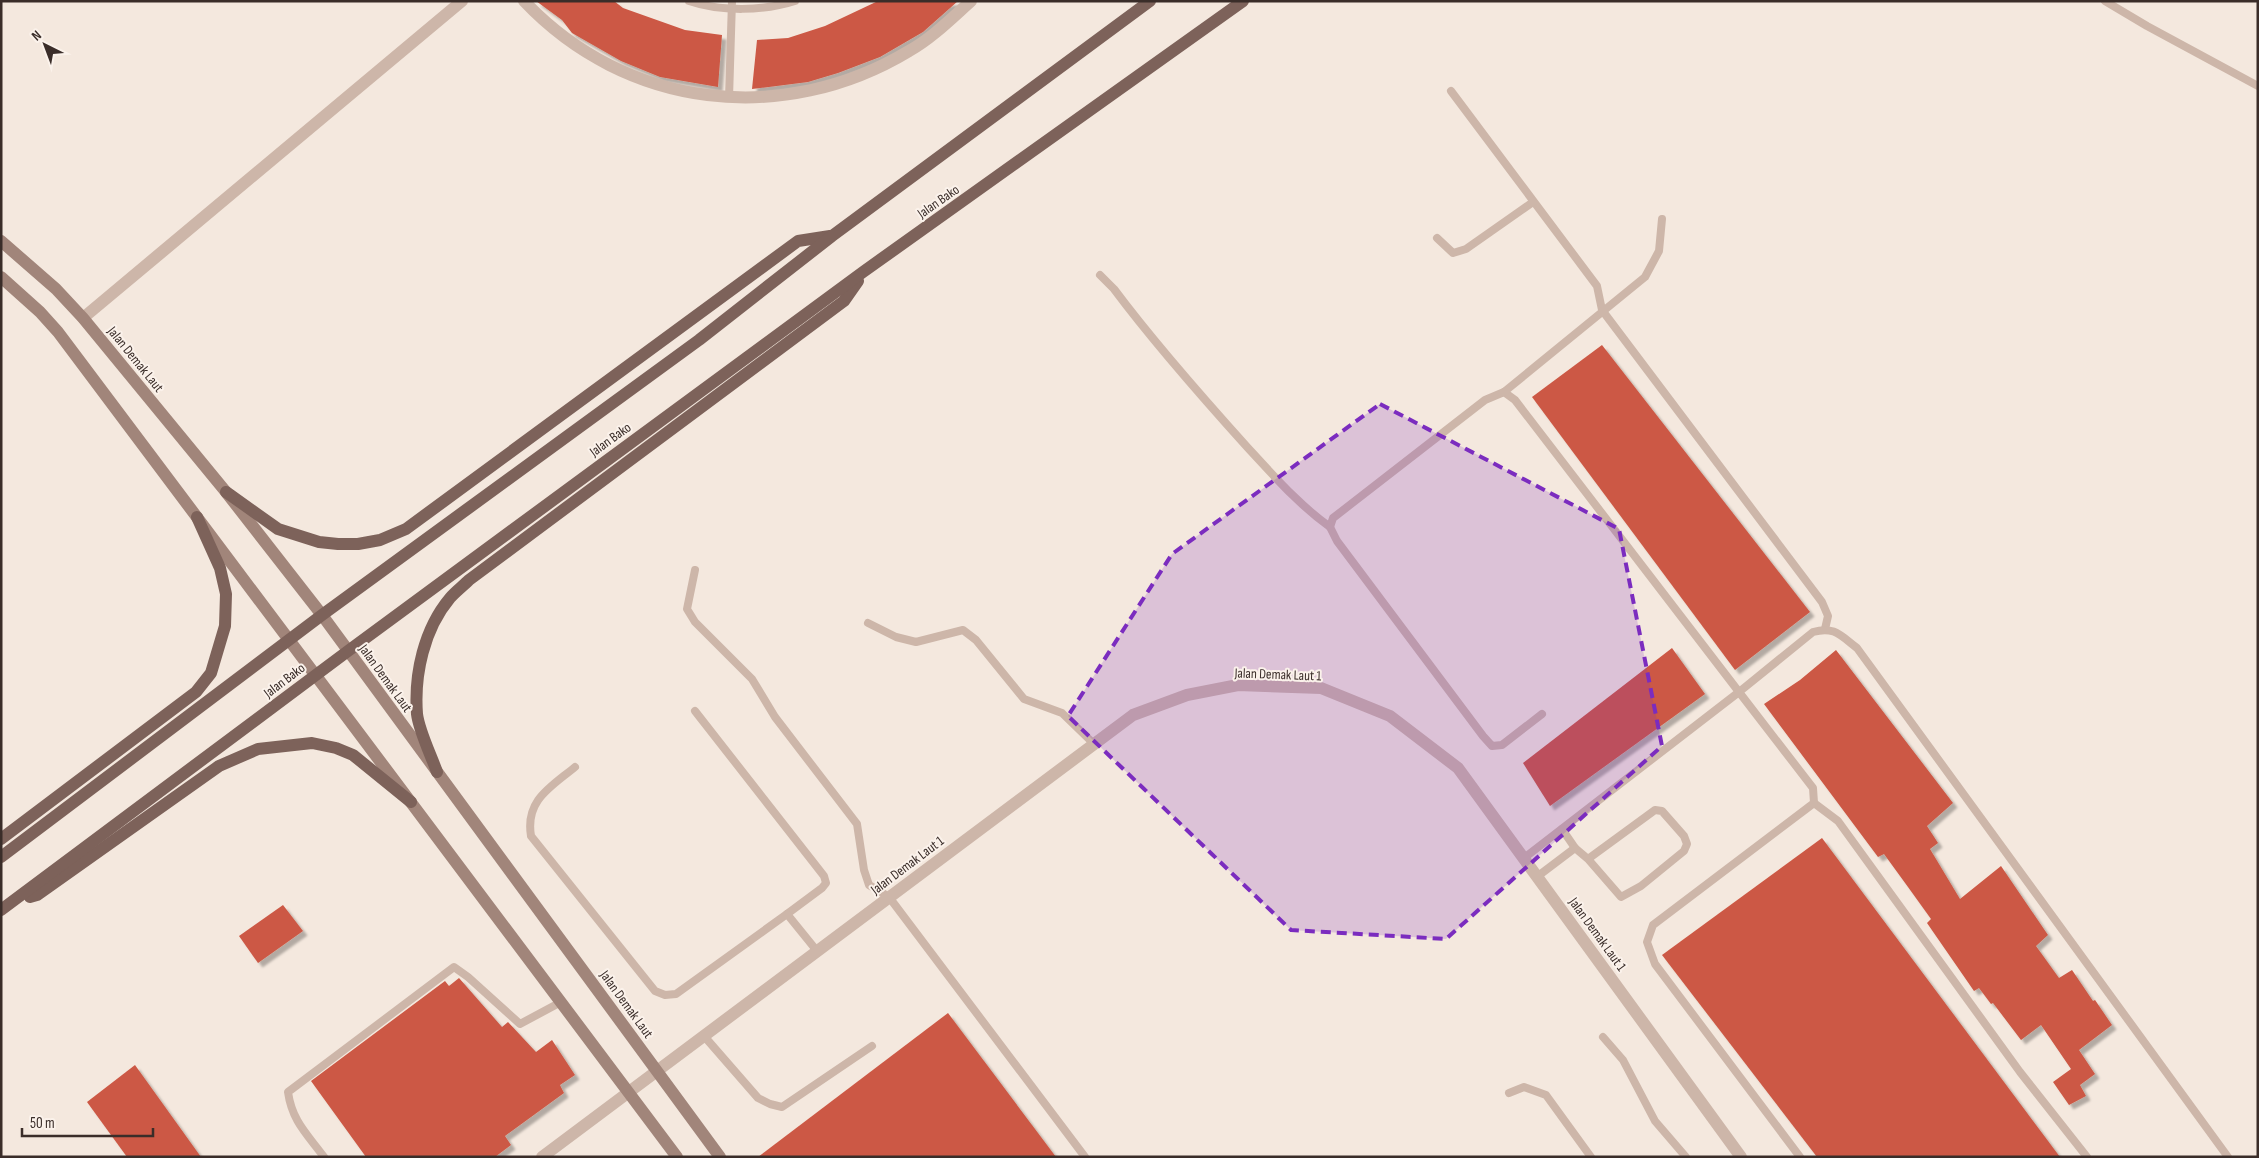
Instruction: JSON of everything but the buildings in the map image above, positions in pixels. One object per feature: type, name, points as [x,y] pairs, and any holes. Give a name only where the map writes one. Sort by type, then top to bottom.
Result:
[{"type":"main road","name":"Jalan Bako","points":[[1,857],[322,615],[699,340],[832,236],[1150,1]]},
{"type":"main road","name":"Jalan Bako","points":[[4,909],[348,651],[863,272],[1244,1]]},
{"type":"main road","points":[[226,492],[278,529],[338,544],[380,540],[406,529],[798,242],[832,236]]},
{"type":"main road","name":"Jalan Demak Laut","points":[[1,241],[56,289],[83,318],[226,492],[322,615],[720,1157]]},
{"type":"main road","points":[[437,772],[417,715],[419,667],[424,646],[434,624],[450,598],[469,580],[844,301],[863,272]]},
{"type":"main road","points":[[1,277],[40,312],[58,332],[677,1157]]},
{"type":"main road","points":[[1,840],[196,692],[211,673],[224,626],[226,594],[220,568],[197,516]]},
{"type":"main road","points":[[4,909],[36,895],[219,766],[258,749],[312,744],[336,748],[353,754],[411,802]]},
{"type":"street","points":[[83,318],[462,1]]},
{"type":"street","points":[[524,1],[536,15],[585,52],[638,79],[694,94],[729,98],[792,94],[834,85],[910,51],[971,1]]},
{"type":"street","name":"Jalan Demak Laut 1","points":[[542,1157],[1133,715],[1187,695],[1238,685],[1321,688],[1390,716],[1458,768],[1741,1157]]},
{"type":"lane","points":[[689,1],[767,7],[795,1]]},
{"type":"lane","points":[[2105,1],[2258,86]]},
{"type":"lane","points":[[729,98],[732,5]]},
{"type":"lane","points":[[1450,91],[1597,286],[1602,310],[1822,602],[1828,616],[1825,628]]},
{"type":"lane","points":[[1438,238],[1453,253],[1466,249],[1533,202]]},
{"type":"lane","points":[[1330,527],[1333,518],[1484,400],[1504,392],[1644,277],[1659,251],[1662,219]]},
{"type":"lane","points":[[1100,275],[1267,469],[1306,510],[1330,527],[1349,557],[1492,746],[1502,745],[1542,714]]},
{"type":"lane","points":[[1504,392],[1515,400],[1813,788],[1814,804]]},
{"type":"lane","points":[[695,570],[687,609],[695,622],[752,678],[775,717],[858,824],[864,870],[870,885],[889,897],[1084,1157]]},
{"type":"lane","points":[[868,624],[896,637],[916,642],[963,630],[976,640],[1024,699],[1062,713],[1094,744]]},
{"type":"lane","points":[[1524,858],[1739,692],[1813,632],[1825,628],[1837,633],[1857,648],[2228,1157]]},
{"type":"lane","points":[[575,767],[542,795],[531,810],[528,822],[531,836],[655,991],[665,995],[676,994],[822,888],[826,882],[824,876],[695,711]]},
{"type":"lane","points":[[1800,1157],[1655,964],[1647,942],[1653,925],[1814,804]]},
{"type":"lane","points":[[1814,804],[1838,821],[2020,1072],[2087,1157]]},
{"type":"lane","points":[[1562,829],[1576,848],[1621,897],[1641,886],[1684,851],[1687,844],[1684,836],[1662,811],[1655,810],[1588,859]]},
{"type":"lane","points":[[1538,876],[1576,848]]},
{"type":"lane","points":[[787,914],[817,951]]},
{"type":"lane","points":[[324,1157],[290,1110],[288,1092],[454,967],[468,977],[520,1024],[561,1002]]},
{"type":"lane","points":[[704,1036],[758,1098],[782,1107],[872,1046]]},
{"type":"lane","points":[[1603,1037],[1623,1060],[1655,1121],[1686,1157]]},
{"type":"lane","points":[[1509,1093],[1524,1088],[1546,1095],[1591,1157]]},
{"type":"highlighted area","points":[[1380,404],[1619,529],[1662,746],[1446,939],[1291,930],[1068,716],[1172,554]]}]
